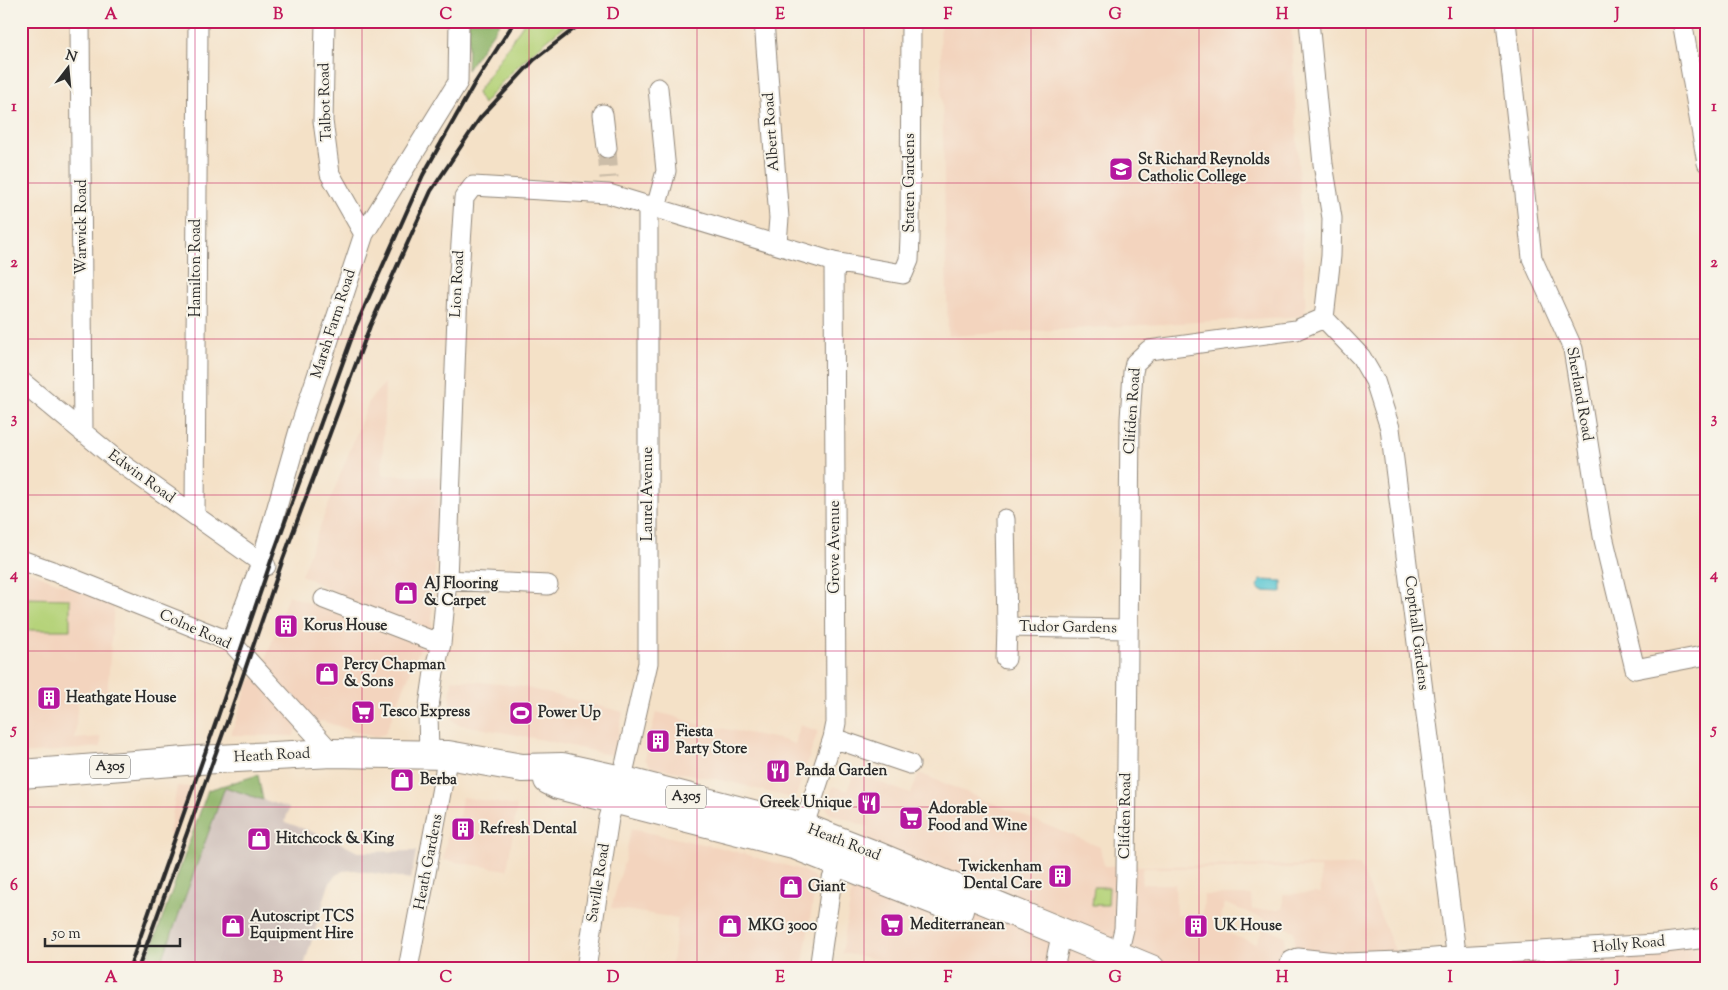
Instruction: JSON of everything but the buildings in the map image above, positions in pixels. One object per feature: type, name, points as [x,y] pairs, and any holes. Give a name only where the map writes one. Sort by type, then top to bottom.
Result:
[{"type":"main road","name":"Heath Road","points":[[22,774],[198,760],[332,753],[438,755],[522,768],[562,767],[617,789],[800,836],[843,852],[1058,950],[1151,969]]},
{"type":"street","name":"Warwick Road","points":[[80,21],[83,433]]},
{"type":"street","name":"Hamilton Road","points":[[195,515],[198,21]]},
{"type":"street","name":"Talbot Road","points":[[325,21],[323,121],[330,174],[364,234]]},
{"type":"street","name":"Marsh Farm Road","points":[[231,642],[264,565],[299,430],[364,234],[458,82],[459,21]]},
{"type":"street","name":"Albert Road","points":[[764,21],[778,218],[778,244]]},
{"type":"street","name":"Staten Gardens","points":[[834,262],[903,274],[909,260],[911,21]]},
{"type":"street","points":[[1309,21],[1323,164],[1332,218],[1331,256],[1324,318]]},
{"type":"street","name":"Sherland Road","points":[[1506,21],[1532,258],[1573,349],[1603,536],[1636,670],[1707,655]]},
{"type":"street","points":[[1682,21],[1707,163]]},
{"type":"street","name":"Laurel Avenue","points":[[617,789],[648,663],[652,207],[666,171],[658,88]]},
{"type":"street","points":[[604,114],[607,148]]},
{"type":"street","name":"Lion Road","points":[[438,755],[428,712],[430,692],[441,644],[447,580],[458,289],[464,198],[473,186],[609,186],[652,207],[834,262]]},
{"type":"street","name":"Grove Avenue","points":[[800,836],[833,738],[836,723],[834,262]]},
{"type":"street","name":"Clifden Road","points":[[1112,961],[1124,929],[1126,883],[1130,419],[1135,363],[1149,350],[1296,330],[1324,318]]},
{"type":"street","name":"Copthall Gardens","points":[[1324,318],[1361,357],[1375,381],[1390,428],[1457,962]]},
{"type":"street","name":"Edwin Road","points":[[21,381],[118,461],[264,565]]},
{"type":"street","name":"Tudor Gardens","points":[[1005,519],[1006,659]]},
{"type":"street","name":"Colne Road","points":[[21,560],[69,577],[231,642],[332,753]]},
{"type":"street","points":[[447,580],[548,585]]},
{"type":"street","points":[[324,599],[441,644]]},
{"type":"street","name":"Tudor Gardens","points":[[1007,627],[1128,629]]},
{"type":"street","points":[[833,738],[910,764]]},
{"type":"street","name":"Heath Gardens","points":[[408,969],[438,755]]},
{"type":"street","name":"Saville Road","points":[[586,969],[609,818],[617,789]]},
{"type":"street","points":[[819,969],[832,879],[843,852]]},
{"type":"street","name":"Holly Road","points":[[1288,969],[1292,960],[1298,958],[1345,963],[1400,961],[1457,962],[1707,938]]},
{"type":"shaded area","name":"St Richard Reynolds Catholic College","points":[[940,21],[1291,21],[1306,316],[948,336]]},
{"type":"shaded area","points":[[385,383],[382,475],[441,477],[431,633],[368,609],[301,575],[370,399]]},
{"type":"shaded area","points":[[21,568],[114,605],[107,696],[78,695],[75,739],[101,737],[101,747],[21,754]]},
{"type":"shaded area","points":[[288,595],[421,646],[385,734],[373,737],[322,721],[296,729],[294,736],[231,735],[248,684],[265,662]]},
{"type":"shaded area","points":[[452,679],[519,686],[623,712],[614,753],[610,755],[539,739],[457,724],[451,718],[452,709],[449,709]]},
{"type":"shaded area","points":[[656,712],[693,723],[779,739],[795,744],[800,725],[818,731],[796,796],[790,798],[735,783],[651,767],[645,759]]},
{"type":"shaded area","points":[[854,773],[911,794],[919,773],[1100,847],[1104,866],[1360,865],[1398,958],[1707,933],[1707,969],[917,969],[909,965],[842,953],[852,887],[868,827],[829,813],[826,806],[833,786],[847,791]],"holes":[[[915,857],[1089,927],[1087,932]],[[1142,868],[1320,868],[1321,893],[1283,894],[1283,909],[1252,910],[1251,895],[1204,895],[1203,915],[1176,915],[1175,884],[1142,884]],[[1224,903],[1294,931],[1295,950],[1284,949],[1285,936],[1264,927],[1256,944],[1219,930]]]},
{"type":"shaded area","points":[[177,786],[191,787],[174,836],[169,834]]},
{"type":"shaded area","points":[[225,787],[289,808],[285,822],[332,839],[358,852],[416,851],[411,879],[354,870],[343,871],[336,875],[329,884],[303,969],[159,969]]},
{"type":"shaded area","points":[[462,797],[517,806],[507,870],[443,860],[450,818],[459,819]]},
{"type":"shaded area","points":[[631,829],[722,848],[802,870],[813,876],[816,882],[802,969],[671,969],[678,918],[611,908],[625,859]]},
{"type":"green space","points":[[469,21],[501,21],[467,70]]},
{"type":"green space","points":[[525,21],[571,21],[524,60],[483,104],[477,93]]},
{"type":"green space","points":[[25,598],[70,599],[70,630],[25,630]]},
{"type":"green space","points":[[258,775],[263,800],[225,787],[159,969],[144,969],[208,790]]},
{"type":"green space","points":[[1094,887],[1109,887],[1108,905],[1092,905]]},
{"type":"water","points":[[1261,580],[1282,581],[1282,592],[1261,591],[1257,586]]},
{"type":"tunnel","points":[[607,148],[609,178]]},
{"type":"railway","points":[[129,969],[273,555],[356,326],[423,175],[473,86],[515,21]]},
{"type":"railway","points":[[138,969],[227,722],[283,559],[370,326],[431,191],[480,118],[534,60],[584,21]]},
{"type":"place","name":"St Richard Reynolds Catholic College","points":[[1121,169]]},
{"type":"place","name":"AJ Flooring & Carpet","points":[[406,593]]},
{"type":"place","name":"Korus House","points":[[286,626]]},
{"type":"place","name":"Percy Chapman & Sons","points":[[327,674]]},
{"type":"place","name":"Heathgate House","points":[[49,698]]},
{"type":"place","name":"Tesco Express","points":[[363,712]]},
{"type":"place","name":"Power Up","points":[[521,713]]},
{"type":"place","name":"Fiesta Party Store","points":[[658,741]]},
{"type":"place","name":"Panda Garden","points":[[778,771]]},
{"type":"place","name":"Berba","points":[[402,780]]},
{"type":"place","name":"Greek Unique","points":[[869,803]]},
{"type":"place","name":"Adorable Food and Wine","points":[[911,818]]},
{"type":"place","name":"Refresh Dental","points":[[463,829]]},
{"type":"place","name":"Hitchcock & King","points":[[259,839]]},
{"type":"place","name":"Twickenham Dental Care","points":[[1060,876]]},
{"type":"place","name":"Giant","points":[[791,887]]},
{"type":"place","name":"Mediterranean","points":[[892,925]]},
{"type":"place","name":"Autoscript TCS Equipment Hire","points":[[233,926]]},
{"type":"place","name":"MKG 3000","points":[[730,926]]},
{"type":"place","name":"UK House","points":[[1196,926]]}]
